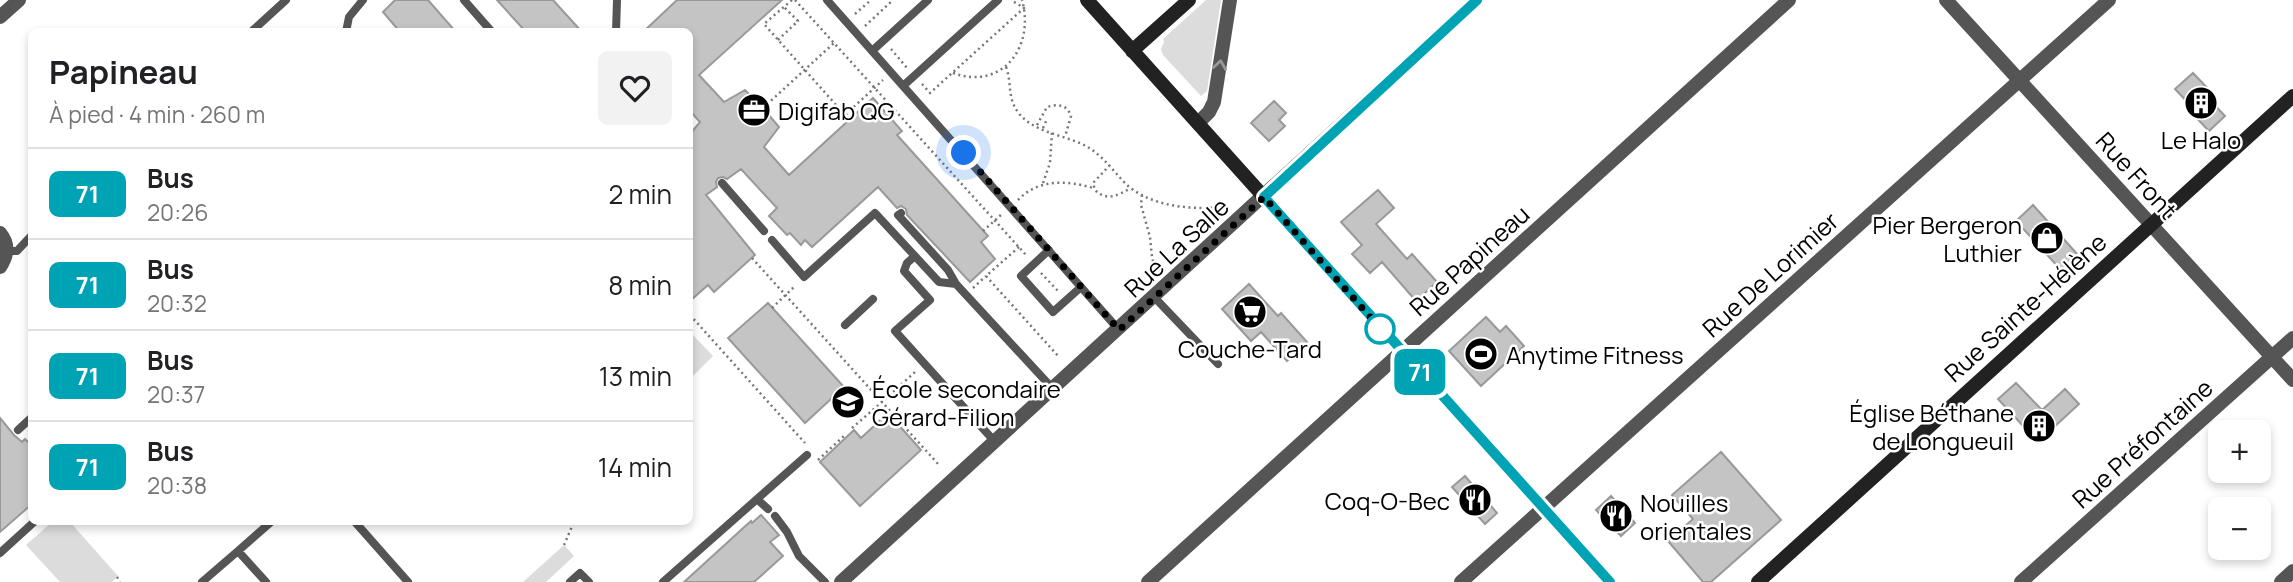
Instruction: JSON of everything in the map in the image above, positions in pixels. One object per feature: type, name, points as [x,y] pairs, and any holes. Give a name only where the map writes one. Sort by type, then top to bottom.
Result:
[{"type":"street","points":[[0,17],[19,0]]},
{"type":"street","points":[[1087,0],[1609,582]]},
{"type":"street","points":[[1132,51],[1189,0]]},
{"type":"street","points":[[1198,124],[1214,102],[1230,0]]},
{"type":"street","name":"Rue La Salle","points":[[841,582],[1054,390],[1477,0]]},
{"type":"street","name":"Rue Papineau","points":[[1148,582],[1789,0]]},
{"type":"street","name":"Rue Front","points":[[1946,0],[2293,380]]},
{"type":"street","name":"Rue De Lorimier","points":[[1461,582],[2109,0]]},
{"type":"street","name":"Rue Sainte-Hélène","points":[[1758,582],[2293,96]]},
{"type":"street","points":[[0,233],[6,243],[0,267]]},
{"type":"street","name":"Rue Préfontaine","points":[[2021,582],[2293,338]]},
{"type":"street","points":[[2281,582],[2293,571]]},
{"type":"lane","points":[[255,28],[286,0]]},
{"type":"lane","points":[[347,28],[349,17],[363,0]]},
{"type":"lane","points":[[464,0],[488,28]]},
{"type":"lane","points":[[616,28],[617,0]]},
{"type":"lane","points":[[872,51],[928,0]]},
{"type":"lane","points":[[904,86],[998,0]]},
{"type":"lane","points":[[830,1],[1119,330]]},
{"type":"lane","points":[[722,183],[764,231]]},
{"type":"lane","points":[[772,240],[804,277],[875,213],[939,282],[957,284]]},
{"type":"lane","points":[[901,213],[898,215],[948,270],[957,284],[1054,390]]},
{"type":"lane","points":[[6,251],[17,251],[28,239]]},
{"type":"lane","points":[[1049,250],[1021,276],[1053,312],[1081,287]]},
{"type":"lane","points":[[915,256],[907,263],[904,271],[930,300],[895,331],[996,443]]},
{"type":"lane","points":[[1154,298],[1218,364]]},
{"type":"lane","points":[[845,325],[873,299]]},
{"type":"lane","points":[[18,430],[28,421]]},
{"type":"lane","points":[[663,582],[807,455]]},
{"type":"lane","points":[[758,500],[768,509]]},
{"type":"lane","points":[[775,516],[799,555],[825,582]]},
{"type":"lane","points":[[0,553],[31,525]]},
{"type":"lane","points":[[202,582],[268,525]]},
{"type":"lane","points":[[358,525],[408,582]]},
{"type":"lane","points":[[238,551],[264,582]]},
{"type":"lane","points":[[570,582],[580,573],[589,582]]},
{"type":"path","points":[[886,78],[874,88],[845,115],[764,24],[793,0],[834,43],[874,88],[1028,258]]},
{"type":"path","points":[[852,17],[871,0]]},
{"type":"path","points":[[863,28],[893,0]]},
{"type":"path","points":[[1011,0],[1024,8]]},
{"type":"path","points":[[953,73],[965,76],[983,75],[1006,67],[1022,43],[1026,22],[1022,0]]},
{"type":"path","points":[[778,40],[798,21],[783,6]]},
{"type":"path","points":[[920,82],[930,93],[1024,8]]},
{"type":"path","points":[[829,38],[833,35]]},
{"type":"path","points":[[763,108],[834,43]]},
{"type":"path","points":[[839,49],[843,45]]},
{"type":"path","points":[[888,47],[909,70]]},
{"type":"path","points":[[1006,67],[1011,99],[1016,111],[1025,121],[1097,152],[1131,188],[1142,194],[1179,206],[1224,207]]},
{"type":"path","points":[[1037,126],[1047,107],[1060,105],[1072,116],[1065,137]]},
{"type":"path","points":[[1043,128],[1047,119]]},
{"type":"path","points":[[1043,184],[1050,163],[1052,132]]},
{"type":"path","points":[[1093,188],[1110,165]]},
{"type":"path","points":[[1018,200],[1028,191],[1043,184],[1061,183],[1093,188],[1098,194],[1110,197],[1131,188]]},
{"type":"path","points":[[1142,194],[1140,205],[1156,269]]},
{"type":"path","points":[[983,230],[1006,211]]},
{"type":"path","points":[[966,294],[1018,247]]},
{"type":"path","points":[[752,258],[939,465]]},
{"type":"path","points":[[1039,270],[1060,293]]},
{"type":"path","points":[[986,276],[1059,357]]},
{"type":"path","points":[[772,307],[785,295]]},
{"type":"path","points":[[693,318],[819,458]]},
{"type":"path","points":[[852,428],[925,364]]},
{"type":"path","points":[[564,545],[573,525]]},
{"type":"path","points":[[117,577],[120,582]]},
{"type":"shaded area","points":[[1206,0],[1221,0],[1207,91],[1201,96],[1163,55],[1161,49],[1163,39]]},
{"type":"shaded area","points":[[693,335],[713,356],[693,376]]},
{"type":"shaded area","points":[[49,525],[73,525],[118,576],[112,582],[60,582],[26,545]]},
{"type":"shaded area","points":[[564,545],[574,556],[546,582],[523,582]]},
{"type":"building","points":[[395,0],[428,0],[452,28],[397,28],[383,12]]},
{"type":"building","points":[[497,0],[553,0],[578,28],[522,28]]},
{"type":"building","points":[[677,0],[782,0],[699,75],[724,102],[745,90],[763,108],[779,127],[764,147],[789,175],[873,98],[902,131],[897,135],[988,236],[981,242],[995,259],[970,282],[907,215],[906,209],[901,206],[897,208],[878,187],[812,247],[805,240],[801,245],[769,216],[777,208],[741,169],[727,179],[718,178],[717,187],[706,195],[755,255],[714,292],[708,285],[693,298],[693,130],[700,122],[693,114],[693,28],[647,28]]},
{"type":"building","name":"Le Halo","points":[[2193,73],[2213,94],[2208,98],[2225,116],[2209,131],[2190,111],[2193,108],[2175,89]]},
{"type":"building","points":[[1274,101],[1286,113],[1279,120],[1285,126],[1269,141],[1251,123]]},
{"type":"building","points":[[1378,190],[1394,208],[1376,224],[1407,259],[1412,254],[1437,282],[1416,301],[1382,262],[1370,273],[1352,254],[1362,245],[1341,222]]},
{"type":"building","name":"Pier Bergeron Luthier","points":[[2033,205],[2078,255],[2061,270],[2016,221]]},
{"type":"building","points":[[1249,284],[1278,316],[1281,313],[1307,342],[1287,361],[1261,332],[1251,341],[1222,309]]},
{"type":"building","points":[[768,303],[844,387],[805,423],[728,338]]},
{"type":"building","points":[[1486,317],[1500,332],[1506,326],[1524,346],[1481,386],[1449,351]]},
{"type":"building","name":"Église Béthane de Longueuil","points":[[2016,383],[2042,410],[2065,389],[2079,404],[2038,442],[1998,399]]},
{"type":"building","points":[[888,413],[921,450],[860,506],[820,462],[854,430],[861,438]]},
{"type":"building","points":[[0,418],[22,442],[25,439],[28,442],[28,508],[0,532]]},
{"type":"building","points":[[1721,452],[1781,520],[1711,582],[1703,582],[1668,541],[1693,519],[1672,495]]},
{"type":"building","name":"Coq-O-Bec","points":[[1465,476],[1497,513],[1485,524],[1452,487]]},
{"type":"building","name":"Nouilles orientales","points":[[1611,496],[1635,523],[1621,536],[1596,510]]},
{"type":"building","points":[[761,515],[779,535],[770,542],[783,556],[754,582],[684,582],[751,521],[752,523]]},
{"type":"bus line","name":"71","points":[[1477,0],[1264,197],[1610,582]]},
{"type":"place","name":"Le Halo","points":[[2201,103]]},
{"type":"place","name":"Digifab QG","points":[[754,110]]},
{"type":"place","name":"Pier Bergeron Luthier","points":[[2047,238]]},
{"type":"place","name":"Couche-Tard","points":[[1250,312]]},
{"type":"place","name":"Anytime Fitness","points":[[1481,354]]},
{"type":"place","name":"École secondaire Gérard-Filion","points":[[848,402]]},
{"type":"place","name":"Église Béthane de Longueuil","points":[[2039,426]]},
{"type":"place","name":"Coq-O-Bec","points":[[1475,500]]},
{"type":"place","name":"Nouilles orientales","points":[[1616,516]]},
{"type":"route","points":[[964,153],[1119,330],[1264,197],[1387,336],[1380,329]]}]
